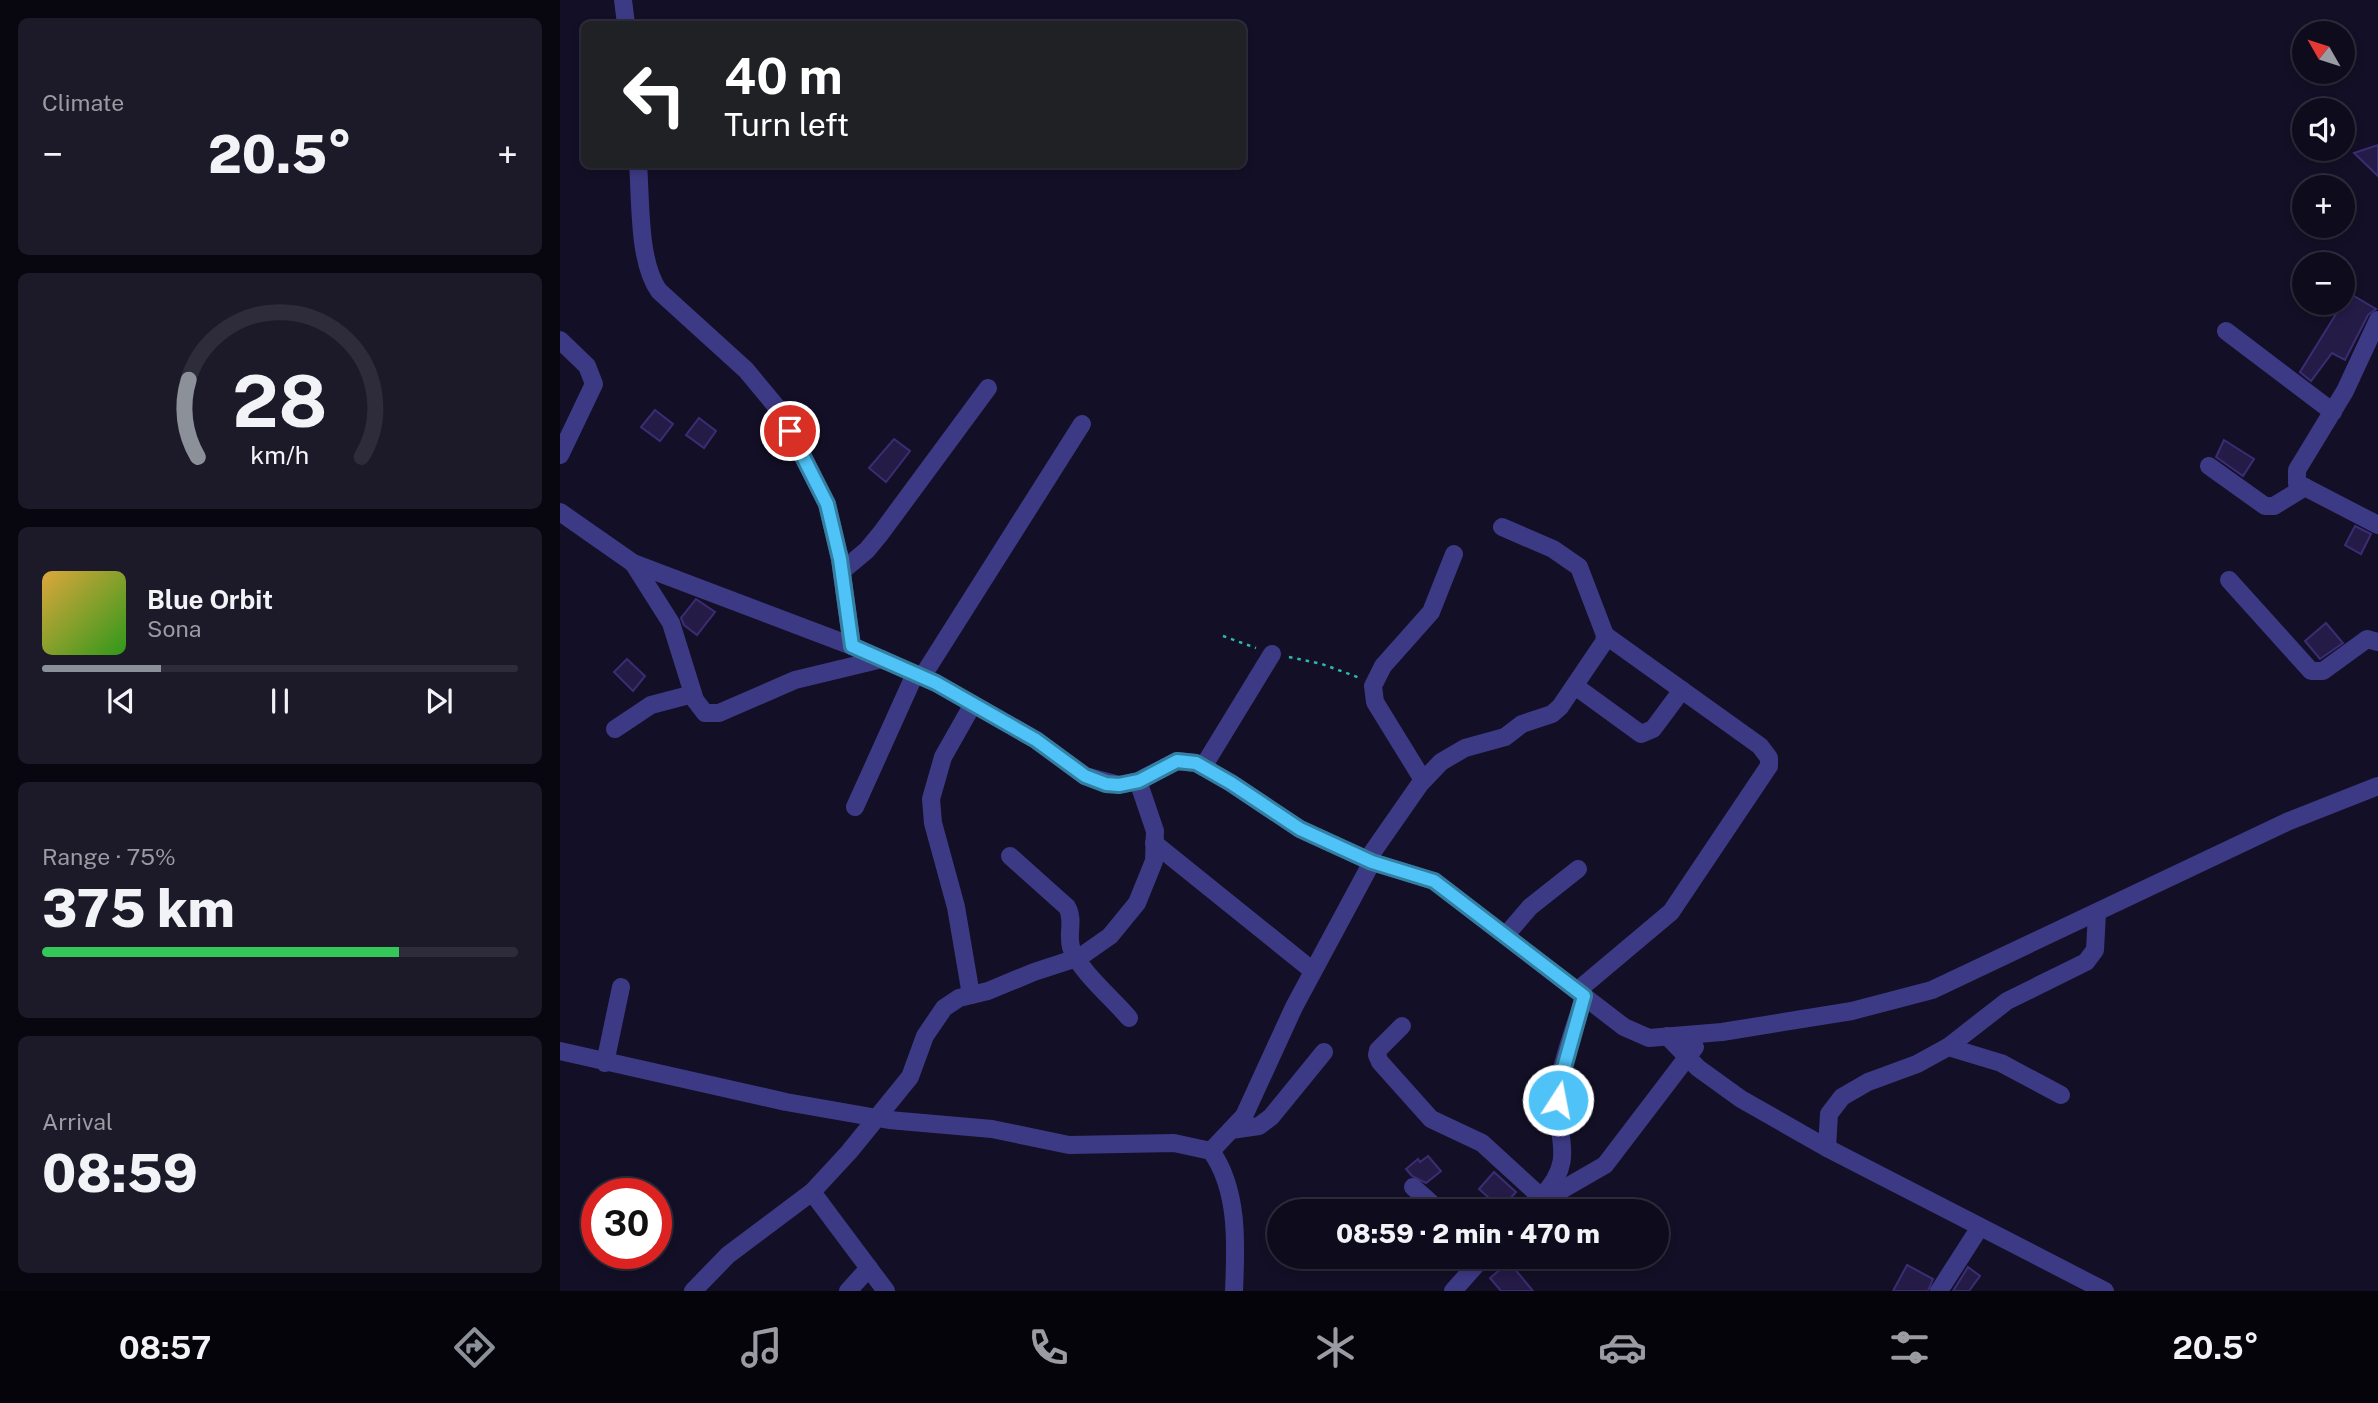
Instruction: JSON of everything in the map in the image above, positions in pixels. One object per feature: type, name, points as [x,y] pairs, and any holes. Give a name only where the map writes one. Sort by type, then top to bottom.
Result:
[{"type":"street","points":[[624,0],[626,21]]},
{"type":"street","points":[[638,168],[647,263],[652,281],[659,292],[747,370],[780,411],[827,504],[842,570],[852,646]]},
{"type":"street","points":[[2378,320],[2333,412],[2297,470],[2297,483],[2378,525]]},
{"type":"street","points":[[2226,331],[2333,412]]},
{"type":"street","points":[[560,340],[587,366],[594,384],[560,455]]},
{"type":"street","points":[[842,570],[867,550],[881,533],[988,388]]},
{"type":"street","points":[[855,807],[918,676],[1082,424]]},
{"type":"street","points":[[2209,466],[2265,506],[2274,506],[2305,487]]},
{"type":"street","points":[[560,512],[633,562],[852,646],[918,676],[1036,740],[1085,776],[1119,785],[1139,781],[1177,761],[1196,763],[1300,829],[1369,861],[1434,881],[1624,1027],[1649,1038],[1706,1034],[1852,1012],[1932,990],[2290,821],[2378,786]]},
{"type":"street","points":[[1502,527],[1553,549],[1579,567],[1605,635],[1760,746],[1769,758],[1769,766],[1671,912],[1581,993],[1558,1089],[1563,1158],[1561,1171],[1538,1199]]},
{"type":"street","points":[[1423,780],[1375,702],[1374,682],[1383,666],[1431,612],[1454,554]]},
{"type":"street","points":[[633,562],[671,623],[693,694],[705,713],[719,713],[795,680],[882,659]]},
{"type":"street","points":[[2229,580],[2311,671],[2323,671],[2367,639],[2378,642]]},
{"type":"street","points":[[1211,1152],[1244,1116],[1369,861],[1423,780],[1441,762],[1458,751],[1505,737],[1522,724],[1552,714],[1575,686],[1601,647],[1605,635]]},
{"type":"street","points":[[1203,767],[1272,654]]},
{"type":"street","points":[[1575,686],[1641,734],[1653,729],[1682,690]]},
{"type":"street","points":[[615,729],[650,705],[693,694]]},
{"type":"street","points":[[971,995],[956,907],[933,823],[930,799],[943,757],[973,704]]},
{"type":"street","points":[[693,1291],[728,1255],[812,1192],[849,1152],[910,1077],[925,1036],[944,1008],[959,998],[1076,959],[1110,936],[1137,903],[1154,861],[1155,831],[1139,781]]},
{"type":"street","points":[[1154,843],[1313,971]]},
{"type":"street","points":[[1010,856],[1067,907],[1071,913],[1070,941],[1076,959],[1129,1018]]},
{"type":"street","points":[[1506,934],[1530,907],[1578,869]]},
{"type":"street","points":[[1827,1148],[1829,1114],[1842,1097],[1868,1082],[1917,1064],[1948,1047],[2007,1001],[2086,962],[2095,950],[2097,913]]},
{"type":"street","points":[[605,1063],[621,987]]},
{"type":"street","points":[[1402,1026],[1378,1050],[1380,1062],[1431,1119],[1482,1143],[1528,1199]]},
{"type":"street","points":[[1544,1199],[1605,1165],[1706,1034]]},
{"type":"street","points":[[1667,1036],[1698,1068],[1741,1099],[1827,1148],[2105,1291]]},
{"type":"street","points":[[1948,1047],[2010,1067],[2061,1095]]},
{"type":"street","points":[[560,1051],[605,1063],[875,1118],[992,1129],[1069,1145],[1174,1143],[1211,1152],[1223,1169],[1236,1235],[1234,1291]]},
{"type":"street","points":[[1231,1130],[1259,1126],[1270,1117],[1324,1052]]},
{"type":"street","points":[[1413,1186],[1427,1199]]},
{"type":"street","points":[[812,1192],[886,1291]]},
{"type":"street","points":[[1939,1291],[1980,1227]]},
{"type":"street","points":[[848,1291],[869,1268]]},
{"type":"street","points":[[1453,1291],[1472,1269]]},
{"type":"path","points":[[1223,636],[1272,654],[1322,664],[1374,682]]},
{"type":"building","points":[[2378,145],[2378,176],[2355,154]]},
{"type":"building","points":[[2355,297],[2376,309],[2368,315],[2345,360],[2332,353],[2311,381],[2300,372],[2335,315],[2355,315]]},
{"type":"building","points":[[655,410],[673,424],[660,441],[641,427]]},
{"type":"building","points":[[699,418],[716,431],[704,448],[686,435]]},
{"type":"building","points":[[894,439],[910,451],[886,482],[869,468]]},
{"type":"building","points":[[2224,440],[2254,459],[2243,476],[2216,457]]},
{"type":"building","points":[[2355,526],[2371,534],[2361,554],[2345,545]]},
{"type":"building","points":[[696,599],[715,612],[697,635],[684,625],[681,618]]},
{"type":"building","points":[[2326,623],[2343,643],[2320,659],[2305,641]]},
{"type":"building","points":[[627,659],[645,676],[633,691],[614,672]]},
{"type":"building","points":[[1428,1156],[1441,1171],[1426,1183],[1412,1176],[1406,1169],[1418,1159],[1420,1162]]},
{"type":"building","points":[[1494,1172],[1516,1192],[1510,1199],[1490,1199],[1479,1189]]},
{"type":"building","points":[[1907,1265],[1933,1279],[1928,1291],[1893,1291]]},
{"type":"building","points":[[1968,1267],[1980,1276],[1969,1291],[1953,1291]]},
{"type":"building","points":[[1501,1269],[1515,1269],[1533,1291],[1501,1291],[1490,1278]]},
{"type":"route","points":[[790,431],[827,504],[840,559],[852,646],[936,683],[1036,740],[1085,776],[1106,784],[1119,785],[1139,781],[1177,761],[1196,763],[1300,829],[1372,862],[1434,881],[1478,912],[1584,996],[1558,1089],[1558,1100]]}]
